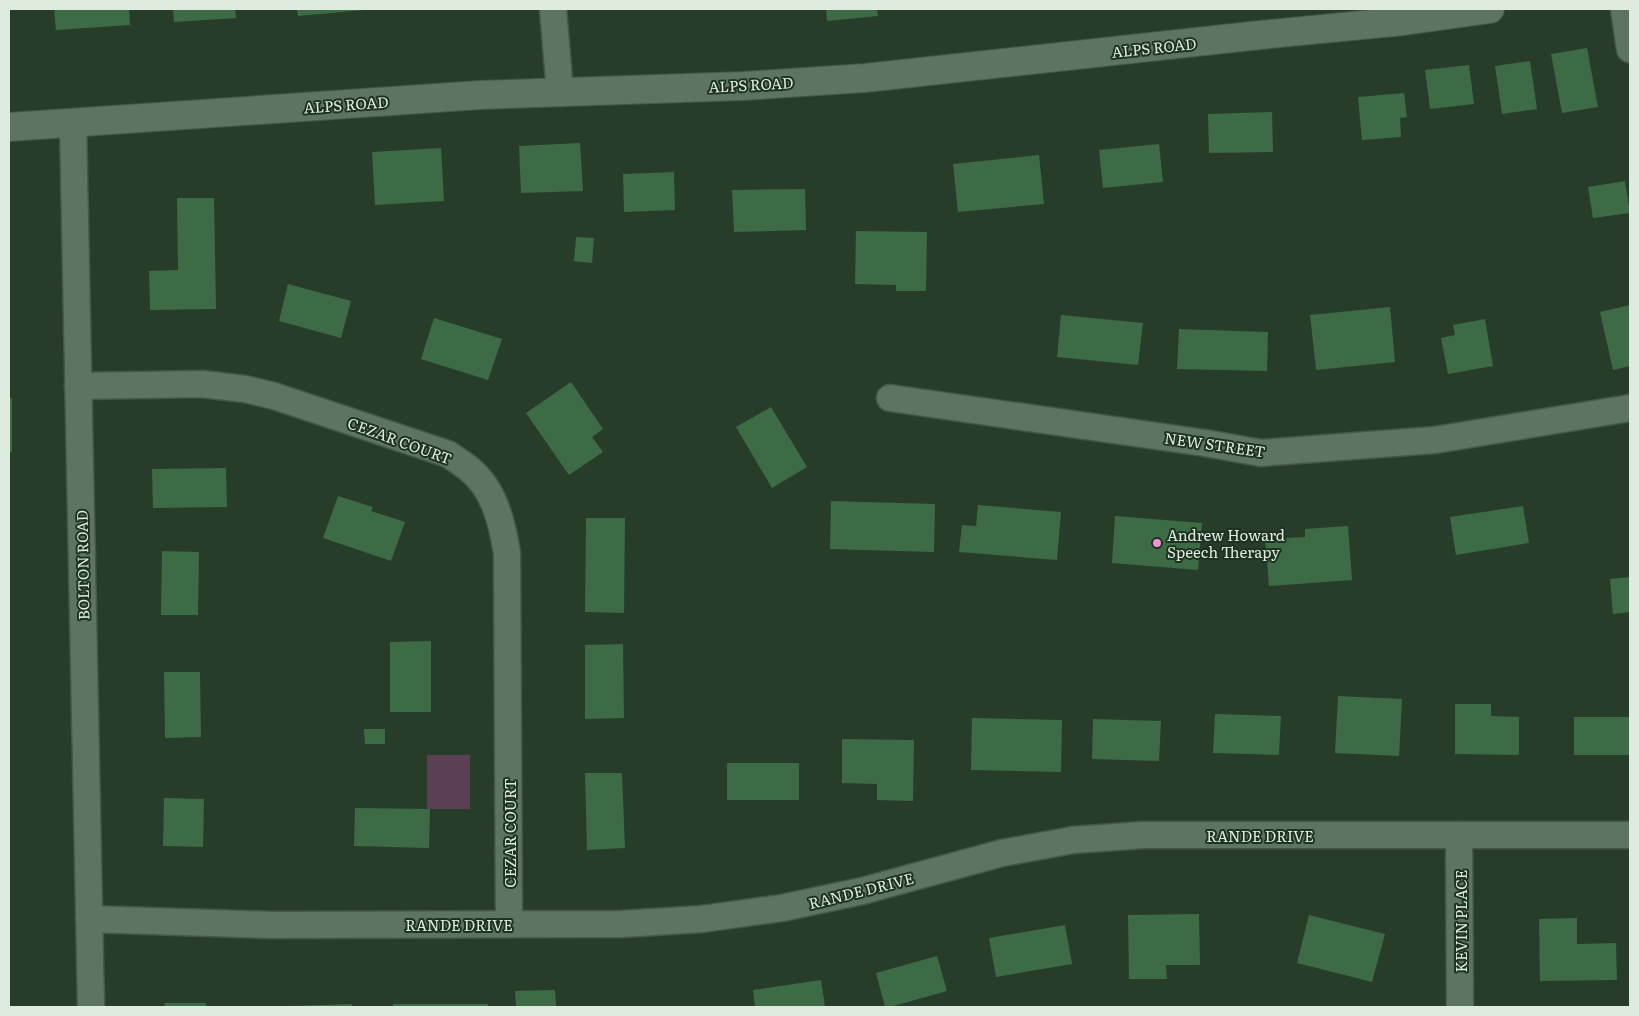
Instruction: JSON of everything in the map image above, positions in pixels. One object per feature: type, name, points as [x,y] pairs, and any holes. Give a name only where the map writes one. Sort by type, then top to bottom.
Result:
[{"type":"main road","name":"ALPS ROAD","points":[[9,127],[480,95],[743,86],[865,78],[1404,21],[1490,9]]},
{"type":"street","points":[[553,9],[560,92]]},
{"type":"street","points":[[1624,9],[1630,49]]},
{"type":"street","name":"BOLTON ROAD","points":[[73,123],[91,1007]]},
{"type":"street","name":"CEZAR COURT","points":[[78,386],[202,384],[246,389],[274,396],[425,448],[448,454],[469,468],[481,481],[495,504],[504,533],[507,553],[509,924]]},
{"type":"street","name":"NEW STREET","points":[[890,398],[1205,443],[1261,453],[1435,440],[1630,408]]},
{"type":"street","name":"RANDE DRIVE","points":[[89,919],[273,925],[622,924],[702,919],[782,908],[862,891],[1002,853],[1073,840],[1143,835],[1630,835]]},
{"type":"street","name":"KEVIN PLACE","points":[[1459,835],[1460,1007]]},
{"type":"shaded area","points":[[427,755],[470,755],[470,809],[427,809]]},
{"type":"building","points":[[54,9],[129,9],[130,25],[56,30]]},
{"type":"building","points":[[173,9],[235,9],[236,18],[174,22]]},
{"type":"building","points":[[297,9],[364,9],[364,10],[298,16]]},
{"type":"building","points":[[826,9],[877,9],[878,16],[827,21]]},
{"type":"building","points":[[1587,48],[1598,107],[1562,113],[1551,54]]},
{"type":"building","points":[[1530,61],[1537,109],[1502,114],[1495,66]]},
{"type":"building","points":[[1469,65],[1474,104],[1430,109],[1425,70]]},
{"type":"building","points":[[1404,93],[1407,117],[1400,118],[1401,137],[1362,140],[1358,97]]},
{"type":"building","points":[[1272,112],[1273,152],[1209,153],[1208,114]]},
{"type":"building","points":[[580,143],[583,191],[521,193],[519,146]]},
{"type":"building","points":[[1159,144],[1163,182],[1103,188],[1099,150]]},
{"type":"building","points":[[441,148],[444,201],[375,205],[372,152]]},
{"type":"building","points":[[1039,155],[1044,204],[958,212],[953,164]]},
{"type":"building","points":[[674,172],[675,210],[624,212],[623,174]]},
{"type":"building","points":[[1625,181],[1630,213],[1593,218],[1588,187]]},
{"type":"building","points":[[805,189],[806,230],[734,232],[732,190]]},
{"type":"building","points":[[177,198],[214,198],[216,309],[150,310],[149,271],[178,270]]},
{"type":"building","points":[[856,231],[927,232],[926,291],[896,291],[896,285],[855,284]]},
{"type":"building","points":[[576,237],[594,238],[592,263],[574,261]]},
{"type":"building","points":[[288,284],[351,301],[341,338],[279,321]]},
{"type":"building","points":[[1630,305],[1630,366],[1613,370],[1600,312]]},
{"type":"building","points":[[1390,307],[1395,362],[1316,370],[1310,315]]},
{"type":"building","points":[[1061,315],[1143,323],[1138,365],[1057,357]]},
{"type":"building","points":[[434,318],[502,339],[488,380],[421,359]]},
{"type":"building","points":[[1485,319],[1493,366],[1448,374],[1441,338],[1455,335],[1453,325]]},
{"type":"building","points":[[1179,329],[1268,332],[1267,371],[1177,369]]},
{"type":"building","points":[[571,382],[603,429],[592,437],[603,452],[569,475],[526,413]]},
{"type":"building","points":[[9,398],[12,398],[12,452],[9,452]]},
{"type":"building","points":[[771,407],[807,467],[772,488],[736,427]]},
{"type":"building","points":[[226,468],[227,507],[153,508],[152,469]]},
{"type":"building","points":[[338,496],[373,507],[371,511],[405,522],[391,561],[323,538]]},
{"type":"building","points":[[831,501],[935,504],[934,552],[830,549]]},
{"type":"building","points":[[978,505],[1061,512],[1057,560],[959,552],[962,525],[976,526]]},
{"type":"building","points":[[1523,506],[1529,543],[1456,555],[1450,517]]},
{"type":"building","name":"Andrew Howard Speech Therapy","points":[[1115,516],[1202,523],[1198,570],[1112,563]]},
{"type":"building","points":[[586,518],[625,518],[624,613],[585,612]]},
{"type":"building","points":[[1348,526],[1352,580],[1269,586],[1265,539],[1305,537],[1305,529]]},
{"type":"building","points":[[162,551],[199,552],[198,615],[161,615]]},
{"type":"building","points":[[1630,577],[1630,612],[1613,614],[1610,579]]},
{"type":"building","points":[[431,641],[431,712],[390,712],[390,642]]},
{"type":"building","points":[[623,644],[624,718],[585,719],[585,645]]},
{"type":"building","points":[[164,672],[200,672],[201,737],[165,738]]},
{"type":"building","points":[[1338,696],[1402,699],[1399,756],[1335,753]]},
{"type":"building","points":[[1455,704],[1491,704],[1491,716],[1519,717],[1519,755],[1455,754]]},
{"type":"building","points":[[1215,714],[1281,716],[1279,755],[1213,753]]},
{"type":"building","points":[[1574,717],[1630,717],[1630,755],[1574,755]]},
{"type":"building","points":[[972,718],[1062,720],[1061,772],[971,770]]},
{"type":"building","points":[[1093,719],[1161,721],[1159,761],[1092,759]]},
{"type":"building","points":[[364,729],[385,729],[385,744],[365,744]]},
{"type":"building","points":[[842,739],[914,740],[913,801],[877,800],[877,784],[842,783]]},
{"type":"building","points":[[727,763],[799,763],[799,800],[727,800]]},
{"type":"building","points":[[585,773],[622,773],[625,848],[587,850]]},
{"type":"building","points":[[164,798],[204,799],[203,847],[163,846]]},
{"type":"building","points":[[355,808],[430,809],[429,848],[354,846]]},
{"type":"building","points":[[1199,914],[1200,965],[1166,965],[1167,979],[1129,979],[1128,915]]},
{"type":"building","points":[[1309,915],[1385,934],[1372,982],[1297,963]]},
{"type":"building","points":[[1577,918],[1577,944],[1616,943],[1617,980],[1540,981],[1539,919]]},
{"type":"building","points":[[1065,925],[1072,964],[996,977],[989,938]]},
{"type":"building","points":[[937,956],[947,991],[885,1007],[876,973]]},
{"type":"building","points":[[821,980],[825,1007],[755,1007],[753,990]]},
{"type":"building","points":[[555,990],[556,1007],[516,1007],[515,991]]},
{"type":"building","points":[[164,1003],[206,1003],[206,1007],[165,1007]]},
{"type":"building","points":[[352,1004],[352,1007],[287,1007],[287,1006]]},
{"type":"building","points":[[393,1004],[488,1004],[488,1007],[393,1007]]},
{"type":"place","name":"Andrew Howard Speech Therapy","points":[[1157,543]]}]
